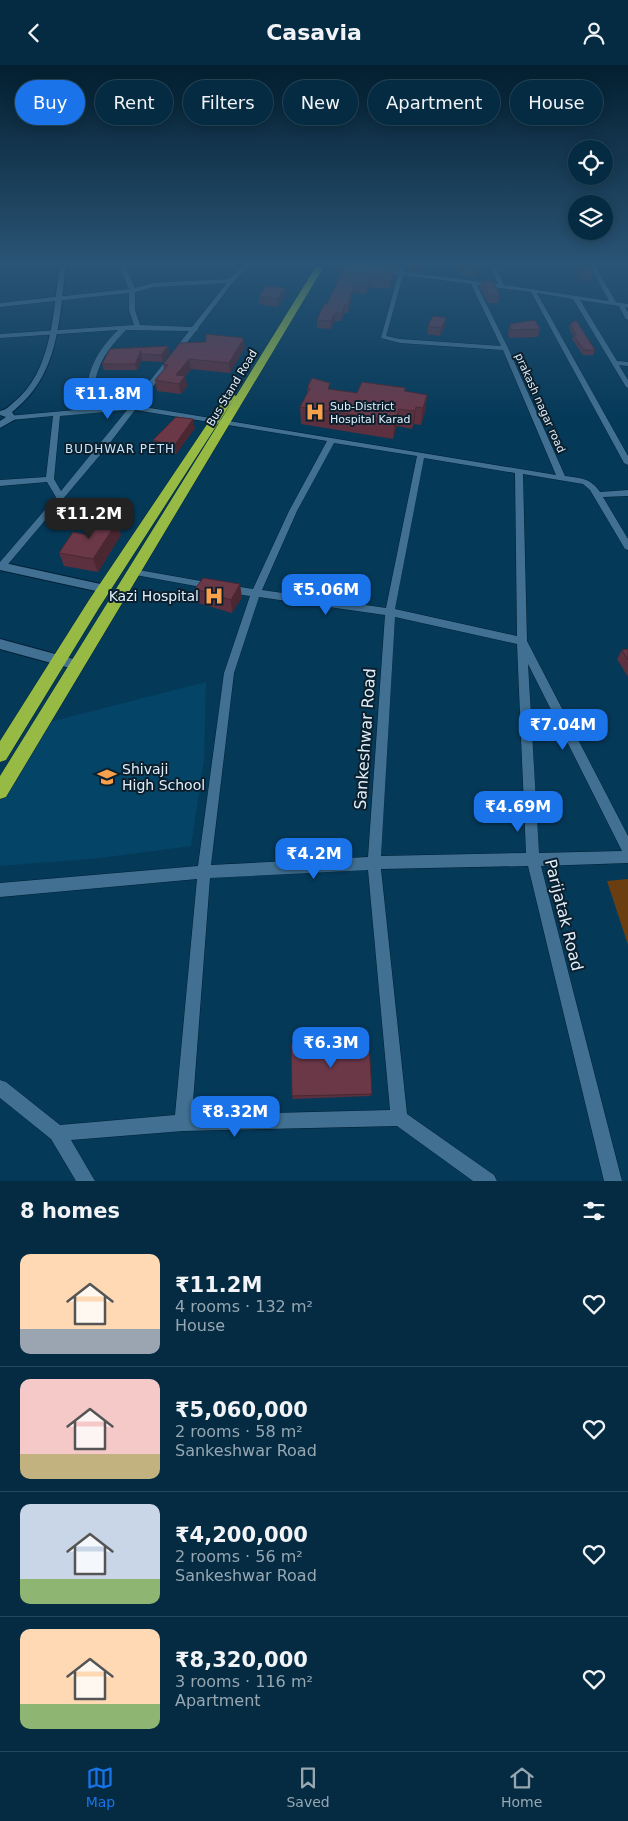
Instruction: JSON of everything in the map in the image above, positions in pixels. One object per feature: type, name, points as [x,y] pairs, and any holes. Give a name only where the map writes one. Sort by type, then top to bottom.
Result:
[{"type":"highway","points":[[0,755],[59,660],[284,316]]},
{"type":"highway","name":"Bus Stand Road","points":[[0,791],[188,485],[215,421],[289,316]]},
{"type":"street","points":[[6,414],[19,403],[41,372],[55,332],[56,316]]},
{"type":"street","points":[[134,316],[138,327]]},
{"type":"street","points":[[106,589],[0,566],[60,497],[206,316]]},
{"type":"street","points":[[389,316],[383,337],[400,341],[505,348]]},
{"type":"street","name":"prakash nagar road","points":[[489,316],[505,348],[562,478]]},
{"type":"street","points":[[547,316],[628,463]]},
{"type":"street","points":[[586,316],[628,386]]},
{"type":"street","points":[[0,336],[138,327],[196,329]]},
{"type":"street","points":[[89,400],[90,381],[95,365],[104,348],[123,329]]},
{"type":"street","points":[[614,363],[628,364]]},
{"type":"street","points":[[6,414],[57,413],[133,407],[586,482],[593,488],[628,547]]},
{"type":"street","points":[[57,413],[50,479],[60,497]]},
{"type":"street","points":[[0,425],[7,423],[6,414]]},
{"type":"street","points":[[183,1123],[204,872],[229,673],[255,594],[293,511],[332,439]]},
{"type":"street","name":"Sankeshwar Road","points":[[399,1118],[374,863],[390,612],[422,454]]},
{"type":"street","name":"Parijatak Road","points":[[519,471],[522,641],[533,859],[613,1181]]},
{"type":"street","points":[[0,483],[50,479]]},
{"type":"street","points":[[597,495],[628,493]]},
{"type":"street","points":[[133,572],[255,594],[390,612],[522,641],[628,849]]},
{"type":"street","points":[[0,644],[77,665]]},
{"type":"street","points":[[0,890],[204,872],[374,863],[628,857]]},
{"type":"street","points":[[0,1088],[57,1133],[86,1181]]},
{"type":"street","points":[[57,1133],[183,1123],[399,1118],[488,1181]]},
{"type":"shaded area","name":"Shivaji High School","points":[[206,682],[204,759],[191,846],[100,858],[0,866],[0,795],[49,722]]},
{"type":"shaded area","points":[[628,879],[628,945],[607,881]]},
{"type":"building","points":[[319,316],[333,316],[331,321],[317,320]]},
{"type":"building","points":[[433,316],[446,318],[441,328],[428,326]]},
{"type":"building","points":[[535,320],[540,329],[511,330],[510,324]]},
{"type":"building","points":[[576,320],[595,350],[584,350],[573,335],[576,335],[570,324]]},
{"type":"building","points":[[206,334],[244,338],[229,363],[189,359],[176,375],[185,376],[179,384],[155,380],[168,365],[163,364],[180,343],[206,342]]},
{"type":"building","points":[[168,346],[161,355],[141,354],[141,351],[135,364],[102,364],[110,349]]},
{"type":"building","points":[[312,378],[330,383],[328,389],[357,393],[362,382],[406,388],[404,391],[427,395],[423,408],[416,407],[415,411],[399,409],[395,421],[300,407],[310,388],[307,388]]},
{"type":"building","points":[[176,417],[193,419],[174,446],[153,440]]},
{"type":"building","points":[[98,519],[117,522],[93,559],[59,553],[73,532],[87,535]]},
{"type":"building","points":[[203,578],[240,584],[231,600],[195,589]]},
{"type":"building","points":[[628,649],[628,660],[622,650]]},
{"type":"building","points":[[369,1042],[372,1094],[292,1096],[291,1044]]},
{"type":"place","name":"Sub-District Hospital Karad","points":[[315,412]]},
{"type":"place","name":"Kazi Hospital","points":[[214,596]]},
{"type":"place","name":"Shivaji High School","points":[[107,777]]},
{"type":"district","name":"BUDHWAR PETH","points":[[120,449]]}]
